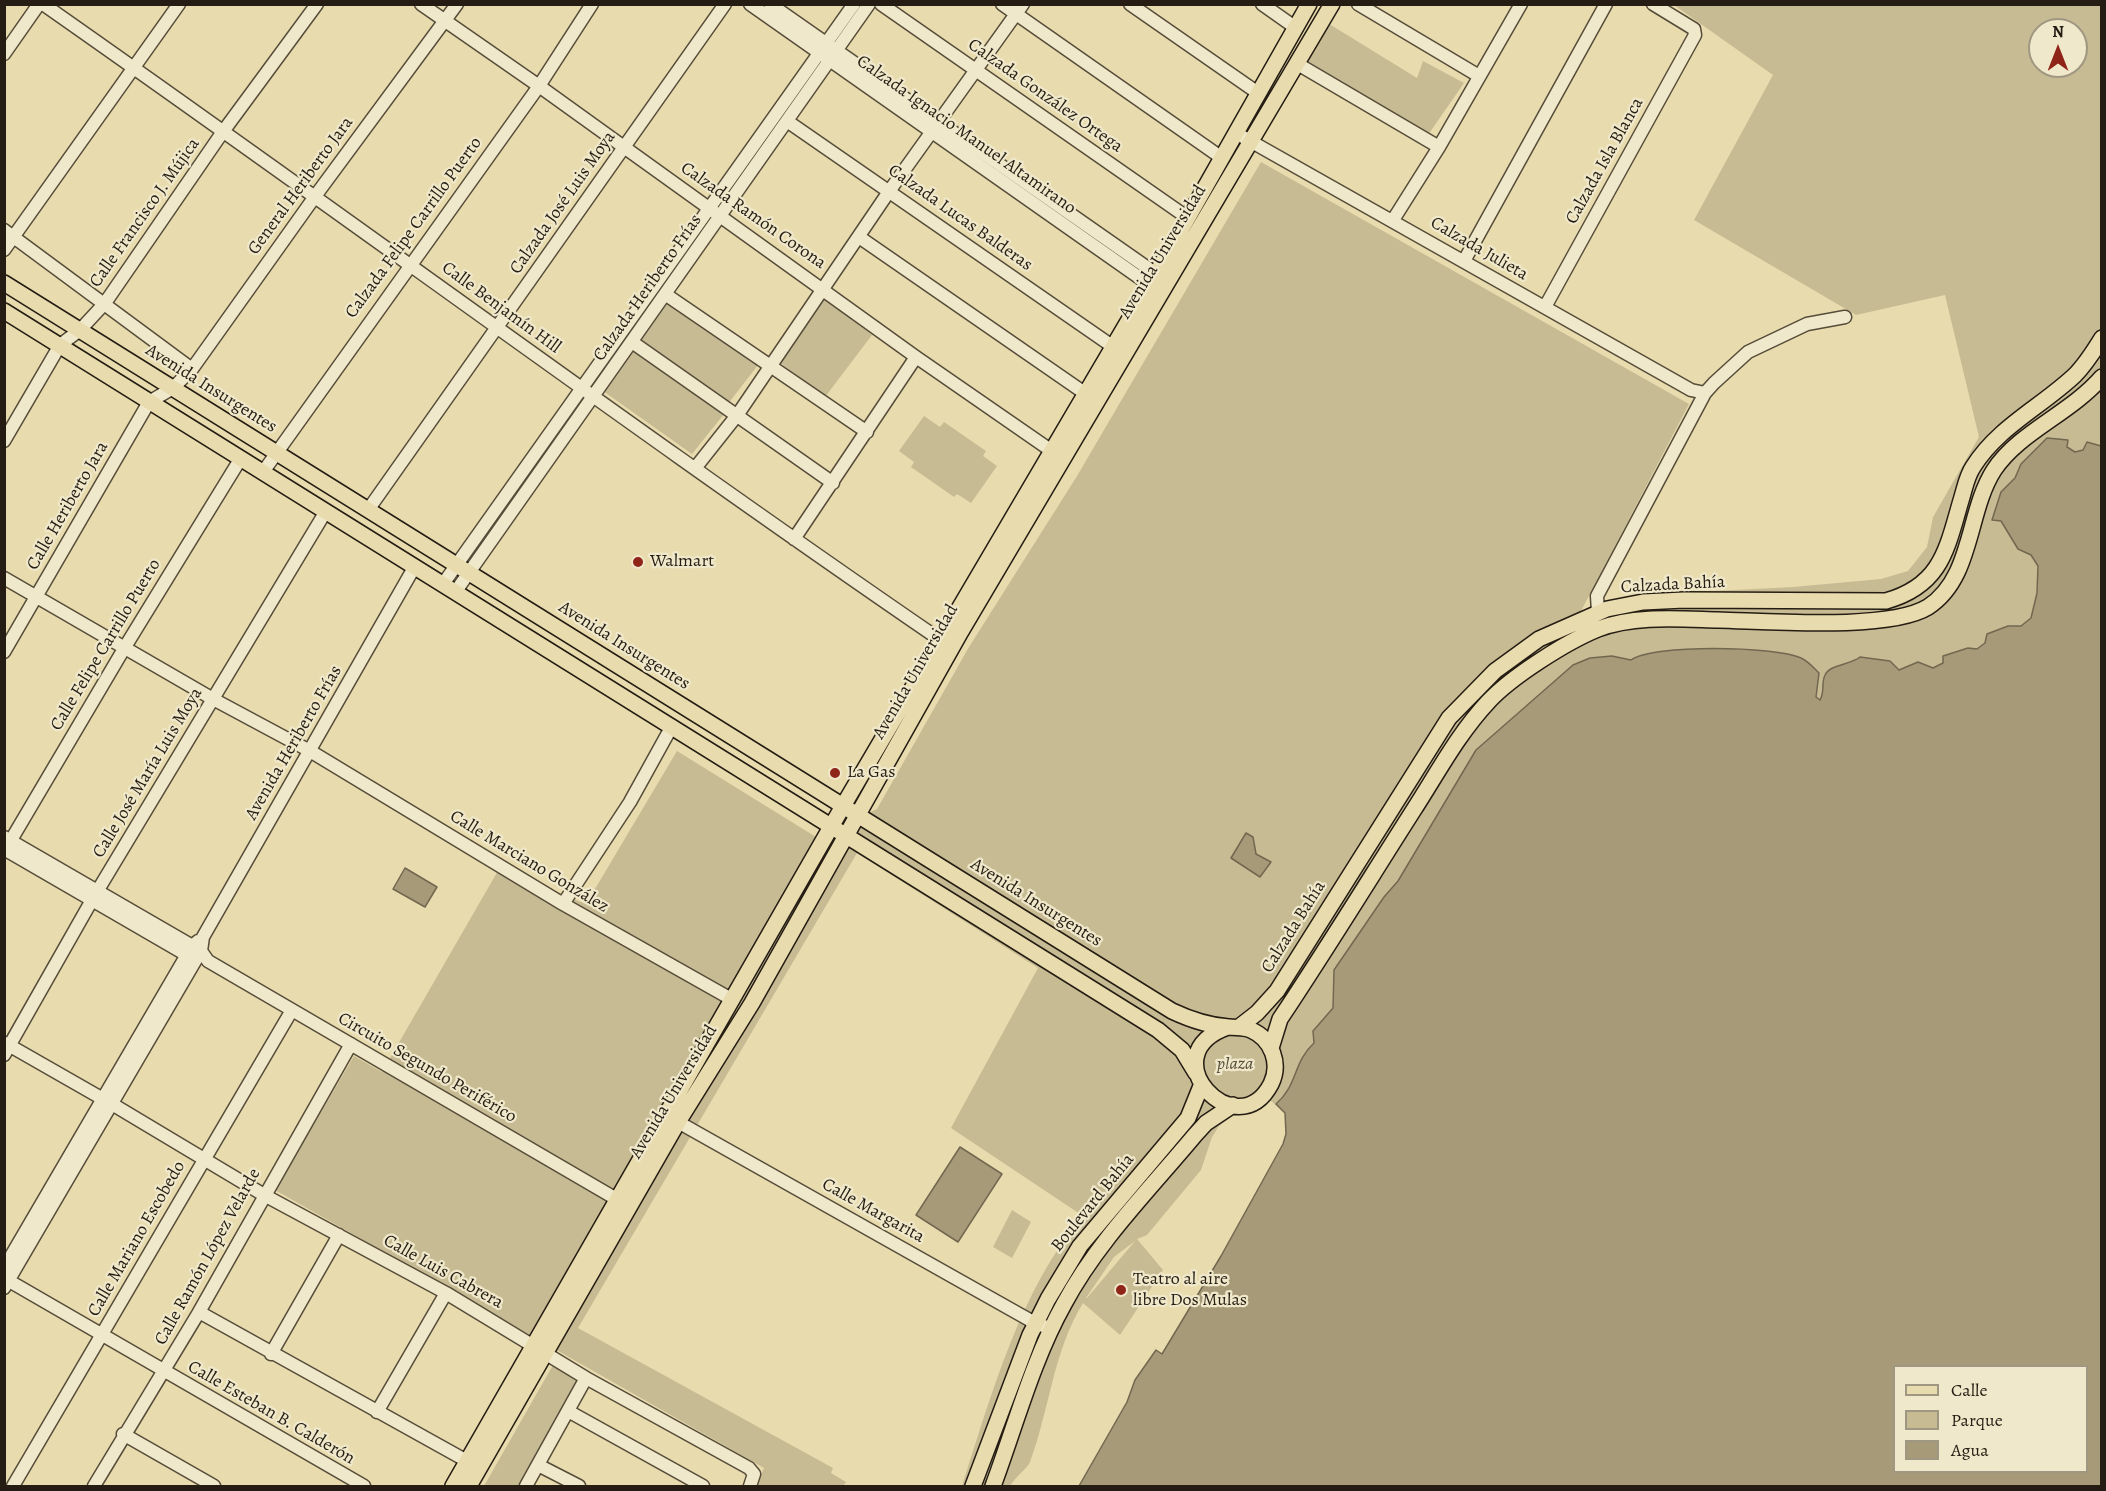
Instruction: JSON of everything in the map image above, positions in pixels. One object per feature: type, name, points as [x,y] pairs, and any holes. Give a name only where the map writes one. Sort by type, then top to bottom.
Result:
[{"type":"main road","name":"Avenida Universidad","points":[[470,1486],[547,1355],[622,1202],[831,826],[939,639],[1058,455],[1086,394],[1112,346],[1158,284],[1188,218],[1309,4]]},
{"type":"main road","name":"Avenida Universidad","points":[[453,1486],[532,1345],[622,1202],[678,1122],[752,1003],[1058,455],[1158,284],[1252,141],[1332,4]]},
{"type":"main road","name":"Avenida Insurgentes","points":[[4,283],[1172,1011],[1186,1018],[1234,1027]]},
{"type":"main road","points":[[4,310],[1158,1030],[1182,1050],[1199,1079],[1214,1100],[1233,1105],[1245,1104],[1265,1092],[1275,1071],[1271,1048],[1257,1033],[1234,1027],[1207,1039],[1200,1049],[1199,1079]]},
{"type":"main road","name":"Calzada Bahía","points":[[1234,1027],[1257,1013],[1277,991],[1449,718],[1495,671],[1515,655],[1562,627],[1598,612],[1643,602],[1887,601],[1905,596],[1921,586],[1941,563],[1969,473],[1981,455],[2009,426],[2075,375],[2102,338]]},
{"type":"main road","name":"Calzada Bahía","points":[[1271,1048],[1280,1019],[1444,763],[1489,702],[1510,682],[1598,629],[1627,622],[1676,619],[1880,621],[1925,609],[1942,597],[1955,577],[1980,501],[1996,468],[2007,453],[2087,394],[2102,377]]},
{"type":"main road","points":[[1769,601],[1771,621]]},
{"type":"main road","points":[[991,925],[1006,908]]},
{"type":"main road","name":"Boulevard Bahía","points":[[973,1486],[1035,1323],[1080,1246],[1188,1118],[1199,1079]]},
{"type":"main road","name":"Boulevard Bahía","points":[[993,1486],[1052,1329],[1064,1304],[1095,1256],[1195,1135],[1206,1123],[1233,1105]]},
{"type":"street","points":[[4,54],[41,4]]},
{"type":"street","name":"Calle Benjamín Hill","points":[[41,4],[133,67],[222,133],[315,195],[593,396],[939,639]]},
{"type":"street","points":[[4,250],[9,233],[179,4]]},
{"type":"street","name":"Calle Francisco J. Mújica","points":[[4,441],[60,345],[80,330],[105,303],[222,133],[317,4]]},
{"type":"street","name":"Calzada Ramón Corona","points":[[421,4],[823,288],[916,357],[1058,455]]},
{"type":"street","name":"General Heriberto Jara","points":[[173,388],[192,369],[315,195],[458,4]]},
{"type":"street","name":"Calzada Felipe Carrillo Puerto","points":[[263,472],[539,86],[592,4]]},
{"type":"street","name":"Calzada José Luis Moya","points":[[368,510],[725,4]]},
{"type":"street","name":"Calzada Ignacio Manuel Altamirano","points":[[750,4],[827,53],[935,127],[1158,284]]},
{"type":"street","name":"Calzada Ignacio Manuel Altamirano","points":[[770,4],[827,53]]},
{"type":"street","name":"Calzada Heriberto Frías","points":[[450,588],[582,388],[787,121],[854,4]]},
{"type":"street","name":"Calzada Heriberto Frías","points":[[463,569],[632,342],[665,294],[715,212],[827,53],[869,4]]},
{"type":"street","name":"Calzada González Ortega","points":[[881,4],[1188,218]]},
{"type":"street","points":[[1002,4],[1020,9],[1222,158]]},
{"type":"street","points":[[1130,4],[1258,93]]},
{"type":"street","points":[[1262,4],[1296,27]]},
{"type":"street","points":[[1358,4],[1479,76]]},
{"type":"street","points":[[1393,220],[1439,147],[1521,4]]},
{"type":"street","points":[[1464,261],[1606,4]]},
{"type":"street","name":"Calzada Isla Blanca","points":[[1545,307],[1695,32],[1653,4]]},
{"type":"street","points":[[696,467],[738,414],[890,190],[978,71],[1020,9]]},
{"type":"street","points":[[1296,63],[1439,147]]},
{"type":"street","name":"Calzada Lucas Balderas","points":[[787,121],[890,190],[1112,346]]},
{"type":"street","name":"Calzada Julieta","points":[[1236,133],[1691,390],[1705,393]]},
{"type":"street","points":[[9,233],[192,369]]},
{"type":"street","points":[[859,237],[1086,394]]},
{"type":"street","points":[[665,294],[771,364],[867,432]]},
{"type":"street","points":[[1598,612],[1597,596],[1705,393],[1748,352],[1808,324],[1845,317]]},
{"type":"street","points":[[632,342],[738,414],[833,483]]},
{"type":"street","points":[[794,538],[916,357]]},
{"type":"street","name":"Calle Heriberto Jara","points":[[4,652],[149,402],[173,388]]},
{"type":"street","name":"Calle Felipe Carrillo Puerto","points":[[6,845],[240,458]]},
{"type":"street","name":"Calle José María Luis Moya","points":[[6,1048],[326,511]]},
{"type":"street","name":"Avenida Heriberto Frías","points":[[4,1268],[197,954],[203,937],[415,566]]},
{"type":"street","name":"Calle Marciano González","points":[[4,578],[213,699],[310,751],[563,904],[733,1000]]},
{"type":"street","points":[[563,904],[630,802],[672,726]]},
{"type":"street","name":"Circuito Segundo Periférico","points":[[6,845],[622,1202]]},
{"type":"street","name":"Calle Mariano Escobedo","points":[[14,1486],[292,1010]]},
{"type":"street","name":"Calle Ramón López Velarde","points":[[94,1486],[123,1434],[164,1372],[199,1312],[351,1044]]},
{"type":"street","name":"Calle Luis Cabrera","points":[[6,1048],[107,1101],[264,1195],[446,1293],[586,1378],[749,1468],[754,1474],[750,1486]]},
{"type":"street","name":"Avenida Heriberto Frías","points":[[6,1282],[107,1101]]},
{"type":"street","name":"Calle Margarita","points":[[678,1122],[1035,1323],[1052,1329]]},
{"type":"street","points":[[271,1353],[339,1235]]},
{"type":"street","name":"Calle Esteban B. Calderón","points":[[6,1282],[104,1335],[164,1372],[364,1486]]},
{"type":"street","points":[[376,1412],[446,1293]]},
{"type":"street","points":[[199,1312],[467,1461]]},
{"type":"street","points":[[526,1486],[586,1378]]},
{"type":"street","points":[[568,1411],[703,1486]]},
{"type":"street","points":[[123,1434],[214,1486]]},
{"type":"street","points":[[538,1465],[579,1486]]},
{"type":"green space","name":"plaza","points":[[1674,5],[2101,5],[2101,1486],[1079,1486],[1127,1402],[1135,1380],[1156,1350],[1162,1354],[1221,1256],[1283,1144],[1286,1134],[1285,1113],[1271,1101],[1241,1109],[1219,1126],[1212,1137],[1201,1170],[1147,1235],[1137,1239],[1163,1270],[1120,1335],[1083,1303],[1058,1361],[1037,1442],[1026,1467],[1010,1486],[962,1486],[996,1380],[1025,1310],[1061,1245],[1083,1216],[951,1128],[1038,968],[857,853],[578,1328],[833,1468],[831,1473],[846,1482],[843,1486],[756,1486],[764,1468],[275,1190],[354,1056],[382,1072],[499,869],[586,904],[677,751],[816,837],[877,809],[969,647],[1077,476],[1261,162],[1689,404],[1580,613],[1655,594],[1793,587],[1881,579],[1908,571],[1927,547],[1933,517],[1979,437],[1945,295],[1856,315],[1694,220],[1773,75]],"holes":[[[1135,1241],[1087,1298],[1114,1257]]]},
{"type":"green space","points":[[1326,22],[1417,78],[1423,61],[1464,83],[1428,135],[1299,61]]},
{"type":"green space","points":[[825,299],[872,335],[825,397],[778,361]]},
{"type":"green space","points":[[663,300],[758,365],[724,409],[635,342]]},
{"type":"green space","points":[[630,349],[724,414],[692,454],[603,391]]},
{"type":"green space","points":[[924,416],[940,427],[944,422],[986,451],[983,456],[997,466],[971,503],[957,494],[954,497],[911,467],[914,462],[899,451]]},
{"type":"green space","points":[[1012,1210],[1031,1222],[1012,1258],[993,1247]]},
{"type":"green space","points":[[553,1365],[581,1380],[521,1486],[484,1486]]},
{"type":"water","points":[[2047,438],[2068,440],[2067,447],[2075,452],[2083,450],[2087,442],[2101,446],[2101,1486],[1079,1486],[1127,1402],[1135,1380],[1156,1350],[1162,1354],[1221,1256],[1283,1144],[1286,1134],[1285,1113],[1276,1104],[1288,1089],[1302,1058],[1314,1043],[1313,1031],[1333,1008],[1334,970],[1384,897],[1398,881],[1476,750],[1573,665],[1590,658],[1612,656],[1631,660],[1663,651],[1714,648],[1787,654],[1804,659],[1819,673],[1816,697],[1820,700],[1824,678],[1828,671],[1860,657],[1890,661],[1899,670],[1918,662],[1933,668],[1943,663],[1943,656],[1968,648],[1977,649],[1985,643],[1987,634],[2008,626],[2021,626],[2031,618],[2037,593],[2038,566],[2031,555],[2018,549],[2001,521],[1992,520],[2001,492],[2015,478],[2021,464]]},
{"type":"water","points":[[1246,833],[1253,837],[1256,854],[1271,862],[1260,877],[1231,858]]},
{"type":"water","points":[[405,868],[437,887],[425,907],[393,889]]},
{"type":"water","points":[[960,1147],[1002,1174],[958,1242],[916,1215]]},
{"type":"place","name":"Walmart","points":[[638,562]]},
{"type":"place","name":"La Gas","points":[[835,773]]},
{"type":"place","name":"Teatro al aire libre Dos Mulas","points":[[1121,1290]]}]
